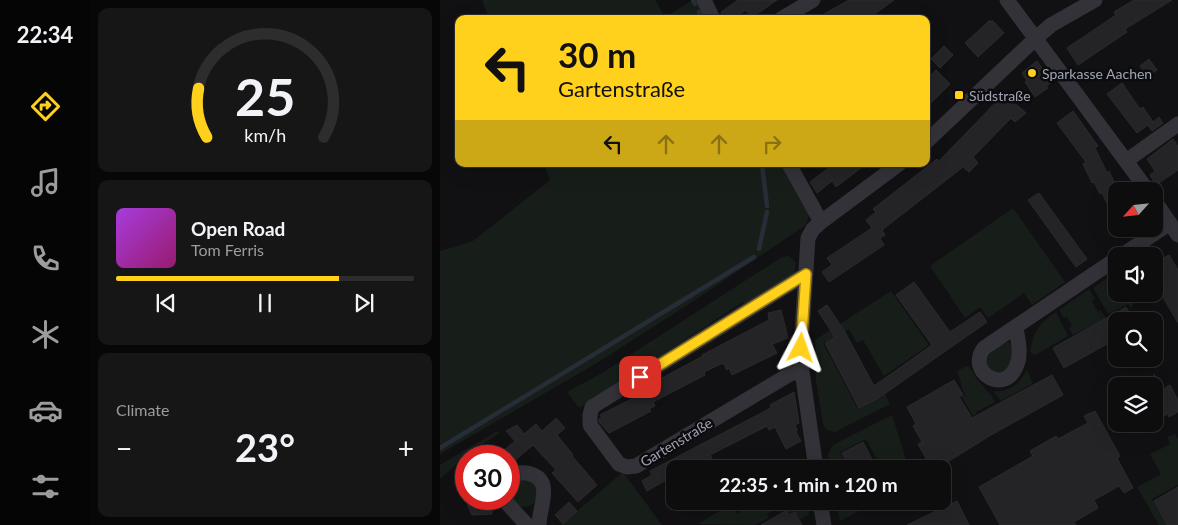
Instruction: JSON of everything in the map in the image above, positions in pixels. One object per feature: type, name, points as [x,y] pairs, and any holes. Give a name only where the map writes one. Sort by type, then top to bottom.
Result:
[{"type":"street","points":[[704,0],[711,15]]},
{"type":"street","points":[[788,15],[813,0]]},
{"type":"street","points":[[1007,0],[1141,182]]},
{"type":"street","points":[[930,138],[1035,39],[1051,26],[1095,0]]},
{"type":"street","points":[[1126,161],[1178,124]]},
{"type":"street","points":[[792,167],[821,222]]},
{"type":"street","points":[[815,460],[802,371],[801,348],[808,238],[813,229],[821,222],[895,167]]},
{"type":"street","points":[[1139,247],[1174,229],[1163,213]]},
{"type":"street","points":[[1016,328],[1108,265]]},
{"type":"street","name":"Gartenstraße","points":[[802,371],[790,374],[636,466],[627,468],[619,464],[590,425],[592,407],[806,274]]},
{"type":"street","points":[[520,472],[534,474],[541,482],[544,490],[539,525]]},
{"type":"street","points":[[513,510],[527,525]]},
{"type":"street","points":[[822,510],[824,525]]},
{"type":"shaded area","points":[[482,0],[655,0],[664,15],[488,15]]},
{"type":"shaded area","points":[[693,0],[698,0],[706,15],[668,15]]},
{"type":"shaded area","points":[[545,167],[785,167],[809,215],[806,225],[689,304],[597,363],[440,454],[440,251],[473,241],[550,180]]},
{"type":"shaded area","points":[[1013,208],[1065,282],[1032,305],[1024,293],[988,318],[980,307],[965,318],[930,266]]},
{"type":"shaded area","points":[[789,256],[796,263],[793,278],[746,306],[743,302],[579,408],[567,392],[602,373],[782,257]]},
{"type":"shaded area","points":[[1108,277],[1108,302],[1135,302],[1131,308],[1128,304],[1108,312],[1108,314],[1093,288]]},
{"type":"shaded area","points":[[1089,289],[1095,299],[1092,301],[1098,312],[1101,310],[1106,318],[1073,335],[1069,328],[1072,326],[1067,317],[1064,318],[1059,310]]},
{"type":"shaded area","points":[[891,291],[929,345],[884,376],[863,340],[857,343],[849,329],[823,343],[858,409],[885,394],[890,404],[835,432],[827,430],[823,424],[816,381],[815,340]]},
{"type":"shaded area","points":[[1056,312],[1068,336],[1035,355],[1030,352],[1035,333]]},
{"type":"shaded area","points":[[1009,342],[1013,352],[1008,369],[998,374],[987,367],[988,358],[993,350]]},
{"type":"shaded area","points":[[967,366],[995,402],[976,412],[977,414],[973,416],[962,397],[965,395],[957,371]]},
{"type":"shaded area","points":[[1027,370],[1033,383],[1001,401],[993,391],[1009,389],[1018,383]]},
{"type":"shaded area","points":[[892,415],[906,460],[877,460],[866,439],[840,452],[844,460],[829,460],[828,454],[833,445]]},
{"type":"shaded area","points":[[497,431],[499,433],[482,445],[474,445]]},
{"type":"shaded area","points":[[1175,434],[1178,439],[1178,485],[1152,499],[1166,525],[1159,525],[1137,487],[1161,474],[1150,454],[1170,444],[1167,437]]},
{"type":"shaded area","points":[[455,456],[455,466],[440,479],[440,465]]},
{"type":"shaded area","points":[[623,472],[662,525],[561,525]]},
{"type":"shaded area","points":[[520,480],[529,480],[537,488],[537,498],[534,503],[529,506],[520,506]]},
{"type":"shaded area","points":[[721,510],[735,510],[737,514],[741,511],[773,510],[767,514],[769,518],[755,525],[698,524]]},
{"type":"shaded area","points":[[788,510],[808,510],[809,515],[800,519],[795,511],[790,513]]},
{"type":"shaded area","points":[[838,510],[860,510],[840,521]]},
{"type":"building","points":[[738,0],[777,0],[755,15],[749,15],[746,10],[739,15],[723,15],[721,12]]},
{"type":"building","points":[[849,0],[894,0],[873,15],[822,15]]},
{"type":"building","points":[[1134,0],[1172,0],[1125,29],[1127,32],[1078,65],[1067,48],[1116,15],[1114,12]]},
{"type":"building","points":[[989,21],[993,21],[1004,33],[978,57],[965,43]]},
{"type":"building","points":[[944,46],[953,55],[940,68],[931,59]]},
{"type":"building","points":[[1149,59],[1157,70],[1147,77],[1140,66]]},
{"type":"building","points":[[1037,61],[1052,82],[1046,86],[1048,88],[1035,97],[1025,82],[1027,81],[1022,73]]},
{"type":"building","points":[[936,70],[950,84],[930,104],[930,76]]},
{"type":"building","points":[[1122,83],[1140,109],[1143,107],[1152,123],[1159,117],[1163,123],[1152,131],[1148,125],[1137,133],[1107,94]]},
{"type":"building","points":[[1004,94],[1026,113],[1015,122],[1011,118],[973,157],[978,163],[969,172],[963,167],[882,230],[885,235],[880,238],[884,245],[829,282],[822,272],[832,265],[827,258],[872,228],[866,220],[876,212],[873,209],[927,167],[930,167],[930,164],[937,159],[939,161]]},
{"type":"building","points":[[1073,111],[1098,146],[1095,148],[1107,173],[1109,171],[1114,182],[1108,182],[1108,205],[1094,182],[1092,183],[1083,164],[1086,162],[1057,123]]},
{"type":"building","points":[[1173,139],[1178,146],[1178,170],[1160,182],[1154,182],[1150,175],[1155,171],[1147,159]]},
{"type":"building","points":[[830,167],[862,167],[836,187],[832,181],[817,193],[810,182]]},
{"type":"building","points":[[1039,193],[1087,259],[1076,267],[1028,200]]},
{"type":"building","points":[[1169,255],[1178,270],[1178,323],[1163,297],[1163,259]]},
{"type":"building","points":[[914,282],[950,332],[980,312],[987,322],[877,399],[859,408],[825,343],[835,337],[818,311],[827,305],[845,332],[874,386],[932,345],[896,295]]},
{"type":"building","points":[[1126,307],[1129,312],[1117,312]]},
{"type":"building","points":[[781,310],[788,338],[772,344],[777,353],[732,375],[729,368],[727,370],[723,363],[704,372],[705,375],[653,402],[655,406],[649,409],[651,411],[609,433],[599,422],[599,419],[602,418],[600,415],[653,388],[651,384],[769,320],[768,313]]},
{"type":"building","points":[[1108,317],[1108,343],[1064,368],[1053,348]]},
{"type":"building","points":[[1052,375],[1063,395],[951,460],[927,460],[918,444],[922,442],[913,426],[916,424],[907,407],[954,380],[963,395],[959,397],[972,418]]},
{"type":"building","points":[[1170,385],[1178,400],[1178,412],[1169,417],[1168,414],[1163,417],[1163,389]]},
{"type":"building","points":[[794,392],[799,423],[795,425],[796,432],[801,441],[786,449],[775,427],[769,430],[767,426],[710,455],[712,460],[671,460],[771,408],[770,405]]},
{"type":"building","points":[[1095,411],[1120,456],[1117,458],[1133,488],[1124,493],[1119,486],[1094,500],[1098,508],[1074,522],[1076,525],[1000,525],[979,487],[1033,456],[1030,451],[1056,436],[1058,439],[1088,423],[1084,416]]},
{"type":"building","points":[[556,418],[565,428],[557,435],[597,485],[578,502],[552,473],[556,470],[533,445],[520,456],[520,445],[510,445],[515,441],[506,431],[517,425],[524,434],[536,424],[542,431]]},
{"type":"building","points":[[863,442],[872,460],[846,460],[842,453]]},
{"type":"building","points":[[666,463],[666,480],[647,491],[642,481],[652,475],[650,471]]},
{"type":"building","points":[[1178,487],[1178,525],[1167,525],[1154,501]]},
{"type":"building","points":[[957,501],[969,525],[907,525],[938,510],[951,510],[951,504]]},
{"type":"building","points":[[569,502],[577,511],[563,524],[555,515]]},
{"type":"building","points":[[470,510],[492,510],[492,514],[472,515]]},
{"type":"building","points":[[787,510],[789,515],[795,512],[802,525],[761,525]]},
{"type":"waterway","points":[[693,0],[695,4]]},
{"type":"waterway","points":[[762,167],[767,206]]},
{"type":"waterway","points":[[759,249],[767,212]]},
{"type":"waterway","points":[[440,448],[754,257]]},
{"type":"place","name":"Sparkasse Aachen","points":[[1032,73]]},
{"type":"place","name":"Südstraße","points":[[959,95]]},
{"type":"route","points":[[640,377],[806,274],[801,348]]}]
